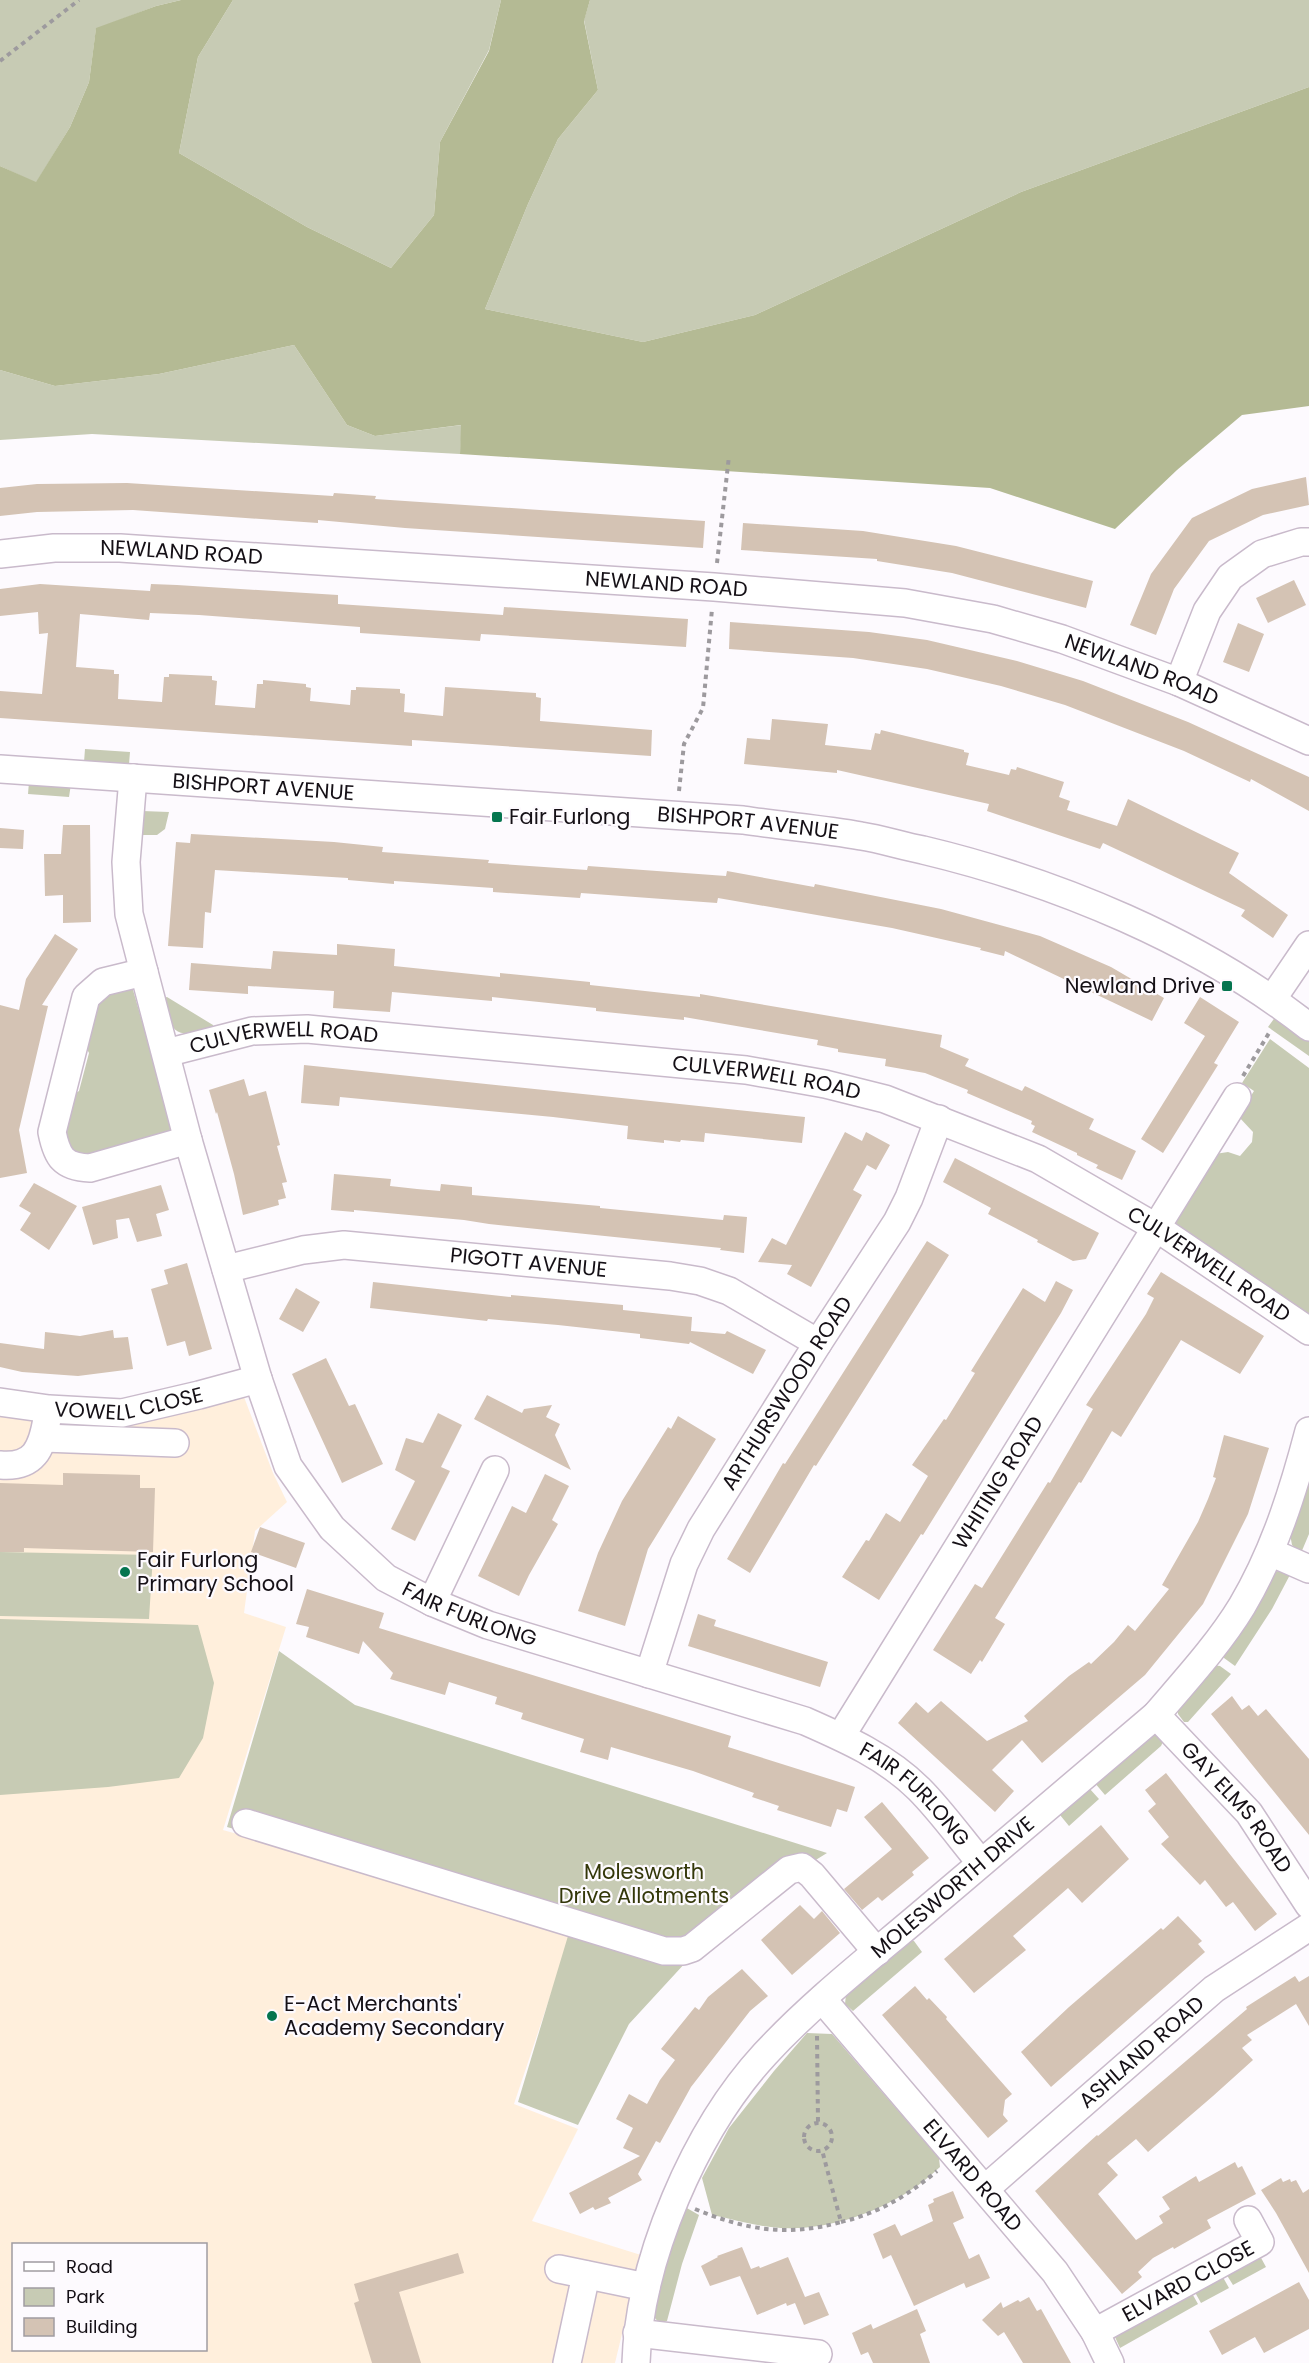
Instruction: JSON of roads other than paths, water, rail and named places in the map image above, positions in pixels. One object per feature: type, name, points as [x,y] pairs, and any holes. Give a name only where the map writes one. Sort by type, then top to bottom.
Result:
[{"type":"street","points":[[1179,682],[1207,611],[1230,577],[1262,554],[1301,542],[1309,542]]},
{"type":"street","name":"NEWLAND ROAD","points":[[0,554],[54,548],[120,548],[714,587],[905,603],[993,619],[1062,639],[1179,682],[1309,741]]},
{"type":"street","name":"BISHPORT AVENUE","points":[[0,769],[743,820],[862,836],[977,863],[1072,897],[1175,942],[1273,998],[1309,1026]]},
{"type":"street","name":"FAIR FURLONG","points":[[132,778],[126,862],[129,914],[188,1140],[258,1379],[288,1466],[332,1528],[386,1578],[432,1602],[488,1625],[805,1721],[841,1737],[886,1761],[919,1789],[981,1863]]},
{"type":"street","points":[[1273,998],[1309,945]]},
{"type":"street","points":[[144,972],[103,982],[86,997],[52,1132],[55,1146],[61,1158],[73,1167],[90,1168],[188,1140]]},
{"type":"street","name":"CULVERWELL ROAD","points":[[166,1053],[252,1032],[307,1029],[746,1070],[825,1083],[885,1098],[1038,1159],[1157,1228],[1309,1332]]},
{"type":"street","name":"WHITING ROAD","points":[[841,1737],[1237,1097]]},
{"type":"street","name":"ARTHURSWOOD ROAD","points":[[649,1674],[684,1564],[701,1529],[897,1222],[909,1198],[939,1119]]},
{"type":"street","name":"PIGOTT AVENUE","points":[[226,1269],[303,1250],[344,1245],[670,1276],[699,1281],[729,1291],[818,1343]]},
{"type":"street","name":"VOWELL CLOSE","points":[[0,1402],[49,1409],[122,1413],[258,1379]]},
{"type":"street","points":[[0,1465],[12,1466],[25,1463],[36,1454],[44,1438],[49,1409]]},
{"type":"street","name":"MOLESWORTH DRIVE","points":[[636,2363],[637,2333],[646,2287],[668,2212],[707,2135],[733,2096],[764,2055],[822,1999],[1156,1715],[1241,1607],[1270,1552],[1288,1504],[1309,1434]]},
{"type":"street","points":[[44,1438],[175,1443]]},
{"type":"street","points":[[432,1602],[495,1470]]},
{"type":"street","points":[[1270,1552],[1309,1569]]},
{"type":"street","name":"GAY ELMS ROAD","points":[[1156,1715],[1249,1814],[1309,1905]]},
{"type":"street","points":[[246,1822],[664,1952],[692,1948],[789,1870],[802,1867],[812,1875],[877,1952]]},
{"type":"street","name":"ASHLAND ROAD","points":[[985,2189],[1214,1989],[1309,1927]]},
{"type":"street","name":"ELVARD ROAD","points":[[822,1999],[1055,2272],[1095,2332],[1110,2363]]},
{"type":"street","name":"ELVARD CLOSE","points":[[1095,2332],[1259,2240]]},
{"type":"street","points":[[559,2269],[646,2287]]},
{"type":"street","points":[[567,2363],[586,2275]]},
{"type":"street","points":[[637,2333],[818,2354]]},
{"type":"place","name":"Fair Furlong","points":[[497,817]]},
{"type":"place","name":"Newland Drive","points":[[1227,986]]},
{"type":"place","name":"Fair Furlong Primary School","points":[[125,1572]]},
{"type":"place","name":"E-Act Merchants' Academy Secondary","points":[[272,2016]]},
{"type":"park label","name":"Molesworth Drive Allotments","points":[[644,1884]]}]
